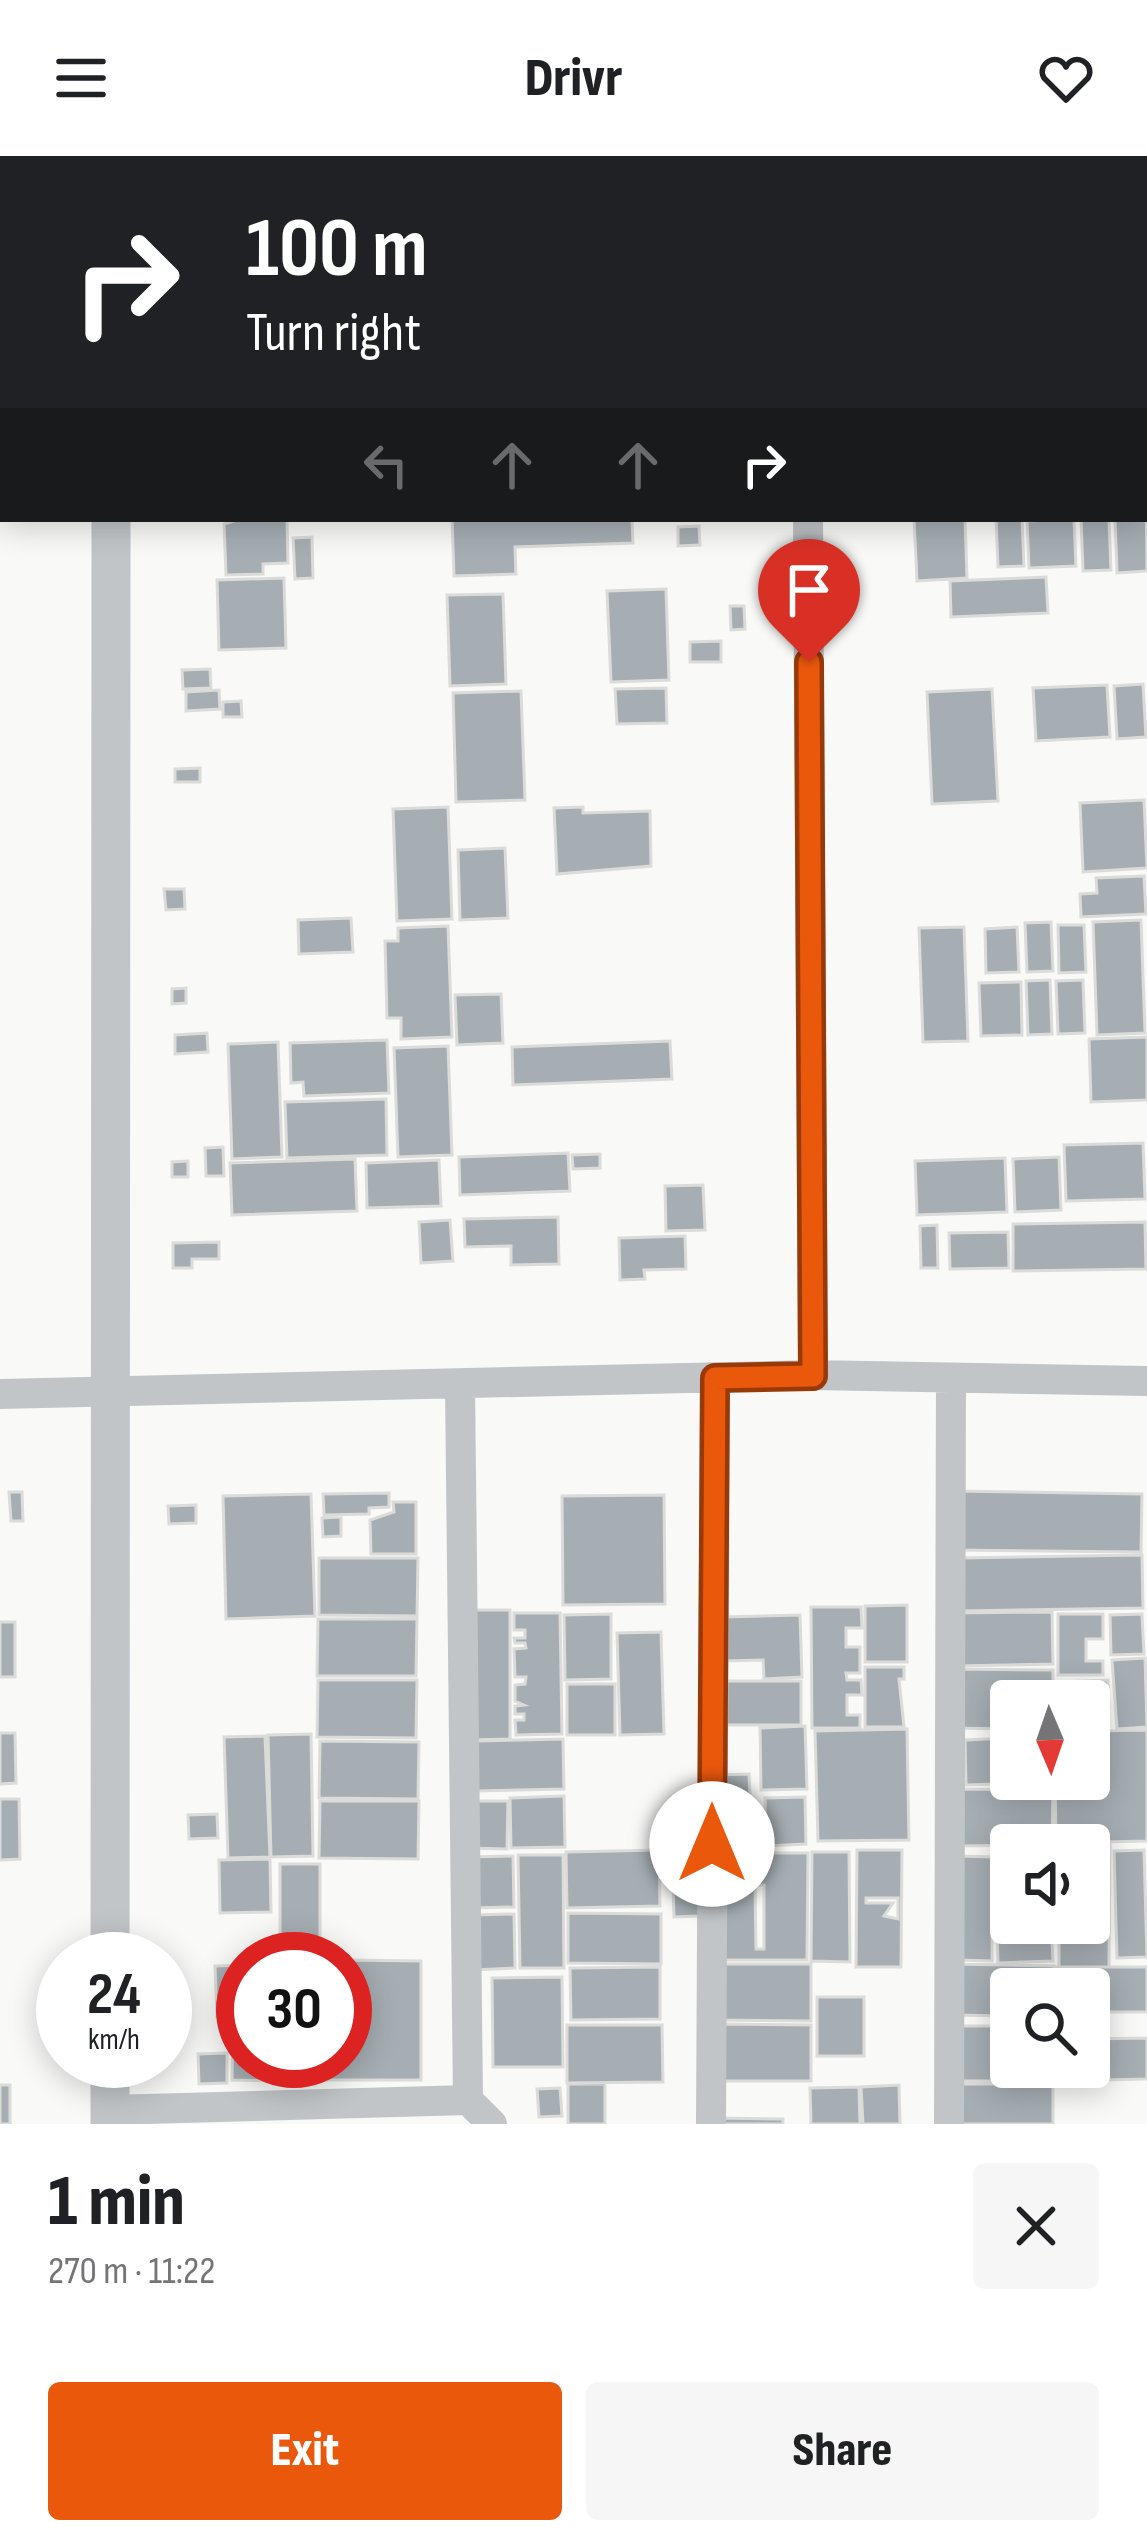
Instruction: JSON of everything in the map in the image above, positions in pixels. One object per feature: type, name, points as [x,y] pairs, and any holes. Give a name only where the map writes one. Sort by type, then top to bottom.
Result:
[{"type":"street","points":[[110,1932],[111,522]]},
{"type":"street","points":[[808,522],[813,1376]]},
{"type":"street","points":[[0,1394],[813,1376],[1147,1381]]},
{"type":"street","points":[[711,2124],[715,1378]]},
{"type":"street","points":[[950,2124],[951,1379]]},
{"type":"street","points":[[460,1384],[468,2100],[492,2124]]},
{"type":"street","points":[[110,2117],[468,2100]]},
{"type":"building","points":[[287,522],[288,563],[263,564],[263,574],[226,575],[224,524]]},
{"type":"building","points":[[452,522],[632,522],[633,543],[515,547],[516,574],[454,576]]},
{"type":"building","points":[[914,522],[965,522],[967,578],[917,581]]},
{"type":"building","points":[[996,522],[1022,522],[1024,566],[998,567]]},
{"type":"building","points":[[1027,522],[1074,522],[1076,566],[1029,568]]},
{"type":"building","points":[[1081,522],[1109,522],[1111,570],[1083,571]]},
{"type":"building","points":[[1115,522],[1146,522],[1147,571],[1117,573]]},
{"type":"building","points":[[699,526],[700,545],[678,546],[678,527]]},
{"type":"building","points":[[312,537],[313,578],[295,579],[293,538]]},
{"type":"building","points":[[1046,577],[1048,613],[951,617],[950,581]]},
{"type":"building","points":[[284,578],[286,648],[219,650],[217,580]]},
{"type":"building","points":[[666,589],[669,680],[611,682],[607,591]]},
{"type":"building","points":[[503,594],[506,684],[450,686],[447,595]]},
{"type":"building","points":[[730,606],[744,606],[745,629],[731,630]]},
{"type":"building","points":[[721,641],[721,662],[690,662],[690,642]]},
{"type":"building","points":[[210,669],[211,688],[183,689],[182,670]]},
{"type":"building","points":[[1143,684],[1146,737],[1117,739],[1114,686]]},
{"type":"building","points":[[1107,685],[1110,737],[1036,741],[1033,688]]},
{"type":"building","points":[[666,688],[667,723],[617,724],[615,689]]},
{"type":"building","points":[[992,689],[998,801],[932,804],[927,692]]},
{"type":"building","points":[[219,690],[220,709],[186,711],[186,692]]},
{"type":"building","points":[[521,691],[525,800],[456,802],[453,693]]},
{"type":"building","points":[[241,701],[242,717],[223,717],[223,702]]},
{"type":"building","points":[[200,768],[200,782],[175,782],[175,769]]},
{"type":"building","points":[[1144,800],[1147,868],[1083,872],[1080,803]]},
{"type":"building","points":[[448,807],[452,919],[397,921],[393,809]]},
{"type":"building","points":[[583,807],[583,813],[650,811],[651,866],[557,874],[554,808]]},
{"type":"building","points":[[505,848],[508,918],[460,920],[458,850]]},
{"type":"building","points":[[1144,876],[1146,914],[1081,917],[1080,894],[1097,893],[1096,878]]},
{"type":"building","points":[[164,889],[184,889],[185,909],[166,910]]},
{"type":"building","points":[[351,918],[353,952],[299,954],[298,920]]},
{"type":"building","points":[[1141,920],[1145,1033],[1097,1035],[1093,922]]},
{"type":"building","points":[[1051,922],[1053,971],[1027,972],[1025,923]]},
{"type":"building","points":[[1058,925],[1084,925],[1086,972],[1059,973]]},
{"type":"building","points":[[448,926],[452,1037],[401,1039],[401,1018],[387,1018],[385,941],[398,941],[398,928]]},
{"type":"building","points":[[964,927],[968,1041],[923,1042],[919,928]]},
{"type":"building","points":[[1017,927],[1019,972],[986,973],[985,929]]},
{"type":"building","points":[[1050,980],[1052,1034],[1028,1035],[1026,981]]},
{"type":"building","points":[[1083,980],[1085,1033],[1058,1034],[1056,981]]},
{"type":"building","points":[[1021,982],[1022,1035],[981,1036],[979,983]]},
{"type":"building","points":[[186,988],[186,1003],[172,1004],[172,989]]},
{"type":"building","points":[[501,994],[503,1043],[457,1045],[455,995]]},
{"type":"building","points":[[207,1033],[208,1052],[175,1054],[175,1035]]},
{"type":"building","points":[[1147,1037],[1147,1100],[1091,1102],[1089,1039]]},
{"type":"building","points":[[387,1040],[389,1093],[304,1096],[303,1082],[291,1083],[290,1043]]},
{"type":"building","points":[[670,1041],[672,1079],[513,1085],[512,1047]]},
{"type":"building","points":[[278,1042],[282,1157],[232,1159],[228,1044]]},
{"type":"building","points":[[448,1046],[452,1155],[398,1157],[394,1048]]},
{"type":"building","points":[[386,1099],[387,1155],[287,1158],[285,1102]]},
{"type":"building","points":[[1143,1143],[1145,1199],[1066,1201],[1064,1145]]},
{"type":"building","points":[[223,1147],[224,1176],[206,1176],[205,1148]]},
{"type":"building","points":[[568,1153],[570,1191],[460,1195],[459,1157]]},
{"type":"building","points":[[600,1154],[600,1168],[573,1169],[572,1155]]},
{"type":"building","points":[[1059,1157],[1061,1210],[1015,1212],[1013,1159]]},
{"type":"building","points":[[1005,1158],[1007,1212],[917,1215],[915,1161]]},
{"type":"building","points":[[355,1159],[357,1211],[232,1215],[230,1163]]},
{"type":"building","points":[[439,1160],[441,1206],[367,1208],[366,1163]]},
{"type":"building","points":[[188,1161],[188,1177],[172,1177],[172,1162]]},
{"type":"building","points":[[703,1185],[705,1230],[666,1231],[665,1186]]},
{"type":"building","points":[[558,1217],[559,1264],[511,1265],[511,1246],[465,1247],[464,1219]]},
{"type":"building","points":[[450,1220],[453,1261],[421,1263],[419,1222]]},
{"type":"building","points":[[1145,1222],[1146,1269],[1013,1271],[1013,1224]]},
{"type":"building","points":[[937,1225],[938,1268],[921,1268],[920,1226]]},
{"type":"building","points":[[1008,1232],[1009,1268],[950,1269],[949,1233]]},
{"type":"building","points":[[685,1236],[686,1269],[644,1270],[645,1279],[620,1280],[619,1238]]},
{"type":"building","points":[[219,1242],[219,1259],[192,1259],[192,1268],[173,1268],[173,1243]]},
{"type":"building","points":[[954,1491],[1142,1494],[1141,1552],[953,1550]]},
{"type":"building","points":[[9,1492],[22,1492],[23,1521],[11,1521]]},
{"type":"building","points":[[389,1493],[389,1507],[369,1508],[369,1514],[324,1515],[323,1494]]},
{"type":"building","points":[[311,1494],[315,1616],[226,1619],[223,1496]]},
{"type":"building","points":[[664,1495],[665,1604],[563,1605],[562,1496]]},
{"type":"building","points":[[393,1502],[416,1502],[416,1554],[371,1554],[370,1520],[394,1512]]},
{"type":"building","points":[[196,1505],[196,1523],[169,1524],[168,1506]]},
{"type":"building","points":[[341,1517],[341,1536],[323,1537],[322,1518]]},
{"type":"building","points":[[1142,1555],[1143,1608],[960,1611],[959,1558]]},
{"type":"building","points":[[319,1558],[418,1558],[417,1616],[319,1615]]},
{"type":"building","points":[[907,1605],[907,1662],[865,1662],[865,1606]]},
{"type":"building","points":[[811,1607],[861,1607],[862,1628],[846,1628],[846,1647],[860,1647],[860,1673],[846,1673],[847,1680],[861,1680],[862,1695],[847,1695],[847,1715],[860,1715],[860,1728],[812,1728]]},
{"type":"building","points":[[465,1610],[510,1610],[510,1739],[466,1740]]},
{"type":"building","points":[[1052,1612],[1053,1664],[955,1666],[954,1613]]},
{"type":"building","points":[[514,1613],[560,1613],[562,1734],[516,1735],[515,1720],[524,1720],[524,1714],[515,1714],[515,1706],[524,1705],[515,1701],[515,1685],[525,1684],[526,1677],[515,1677],[514,1649],[526,1648],[525,1643],[515,1643],[514,1638],[525,1638],[525,1630],[514,1630]]},
{"type":"building","points":[[611,1614],[611,1679],[565,1680],[564,1615]]},
{"type":"building","points":[[1058,1614],[1103,1614],[1103,1639],[1086,1639],[1086,1661],[1103,1661],[1103,1675],[1058,1675]]},
{"type":"building","points":[[1142,1614],[1144,1654],[1111,1655],[1110,1615]]},
{"type":"building","points":[[800,1615],[802,1677],[764,1679],[763,1660],[723,1661],[721,1617]]},
{"type":"building","points":[[318,1619],[417,1619],[416,1676],[317,1676]]},
{"type":"building","points":[[0,1622],[15,1622],[15,1677],[0,1677]]},
{"type":"building","points":[[661,1632],[664,1734],[620,1735],[617,1633]]},
{"type":"building","points":[[1145,1658],[1147,1727],[1117,1729],[1112,1660]]},
{"type":"building","points":[[865,1667],[904,1667],[904,1679],[899,1679],[904,1727],[865,1727]]},
{"type":"building","points":[[953,1669],[1053,1670],[1053,1680],[990,1680],[990,1729],[952,1728]]},
{"type":"building","points":[[318,1680],[417,1680],[416,1738],[317,1737]]},
{"type":"building","points":[[724,1681],[801,1681],[801,1725],[724,1725]]},
{"type":"building","points":[[567,1684],[615,1684],[615,1735],[567,1735]]},
{"type":"building","points":[[805,1726],[807,1789],[761,1790],[760,1728]]},
{"type":"building","points":[[907,1729],[909,1840],[818,1841],[815,1731]]},
{"type":"building","points":[[1147,1730],[1147,1841],[1110,1842],[1110,1824],[1056,1824],[1055,1800],[1110,1800],[1110,1731]]},
{"type":"building","points":[[0,1733],[15,1733],[16,1783],[0,1784]]},
{"type":"building","points":[[311,1734],[313,1856],[271,1857],[268,1735]]},
{"type":"building","points":[[265,1736],[270,1857],[228,1858],[224,1737]]},
{"type":"building","points":[[563,1739],[564,1789],[476,1791],[475,1741]]},
{"type":"building","points":[[990,1739],[990,1784],[966,1785],[965,1740]]},
{"type":"building","points":[[320,1741],[419,1742],[418,1799],[319,1798]]},
{"type":"building","points":[[749,1774],[750,1795],[717,1796],[717,1775]]},
{"type":"building","points":[[958,1789],[990,1789],[990,1800],[1053,1800],[1052,1824],[990,1824],[990,1846],[957,1846]]},
{"type":"building","points":[[564,1796],[565,1847],[511,1848],[510,1798]]},
{"type":"building","points":[[805,1797],[806,1844],[766,1846],[765,1798]]},
{"type":"building","points":[[0,1799],[19,1799],[20,1859],[0,1860]]},
{"type":"building","points":[[320,1801],[419,1801],[418,1859],[319,1858]]},
{"type":"building","points":[[470,1801],[508,1801],[507,1849],[469,1848]]},
{"type":"building","points":[[753,1811],[754,1846],[725,1847],[724,1812]]},
{"type":"building","points":[[217,1814],[218,1838],[189,1839],[188,1815]]},
{"type":"building","points":[[659,1850],[660,1906],[567,1908],[566,1852]]},
{"type":"building","points":[[857,1850],[902,1850],[901,1967],[856,1967]],"holes":[[[866,1898],[898,1898],[898,1919],[884,1916],[893,1903],[866,1903]]]},
{"type":"building","points":[[1144,1850],[1147,1957],[1117,1958],[1114,1851]]},
{"type":"building","points":[[812,1852],[849,1852],[850,1962],[811,1961]]},
{"type":"building","points":[[717,1853],[808,1853],[807,1960],[717,1960]],"holes":[[[755,1885],[764,1885],[764,1949],[756,1949]]]},
{"type":"building","points":[[518,1855],[563,1855],[564,1968],[520,1968]]},
{"type":"building","points":[[513,1856],[514,1907],[471,1908],[470,1857]]},
{"type":"building","points":[[959,1856],[990,1857],[992,1961],[958,1960]]},
{"type":"building","points":[[270,1859],[271,1912],[220,1913],[219,1860]]},
{"type":"building","points":[[280,1864],[320,1864],[320,1932],[280,1932]]},
{"type":"building","points":[[699,1881],[700,1916],[674,1917],[673,1882]]},
{"type":"building","points":[[568,1913],[661,1914],[661,1964],[568,1963]]},
{"type":"building","points":[[514,1914],[515,1968],[474,1970],[473,1915]]},
{"type":"building","points":[[997,1944],[1052,1944],[1053,1961],[998,1963]]},
{"type":"building","points":[[1059,1944],[1109,1944],[1109,1967],[1059,1967]]},
{"type":"building","points":[[372,1960],[421,1961],[421,2080],[372,2080]]},
{"type":"building","points":[[713,1964],[811,1964],[811,2021],[712,2020]]},
{"type":"building","points":[[952,1964],[1054,1966],[990,1968],[990,2016],[951,2015]]},
{"type":"building","points":[[660,1967],[660,2019],[571,2020],[570,1968]]},
{"type":"building","points":[[1147,1967],[1147,2012],[1110,2012],[1110,1968],[1055,1968]]},
{"type":"building","points":[[562,1977],[563,2067],[493,2067],[492,1978]]},
{"type":"building","points":[[817,1997],[864,1997],[864,2056],[817,2056]]},
{"type":"building","points":[[714,2024],[811,2025],[811,2081],[713,2081]]},
{"type":"building","points":[[567,2025],[662,2025],[663,2082],[567,2083]]},
{"type":"building","points":[[956,2026],[990,2026],[990,2081],[957,2081]]},
{"type":"building","points":[[1147,2038],[1147,2079],[1110,2080],[1110,2039]]},
{"type":"building","points":[[216,2053],[216,2083],[199,2084],[198,2054]]},
{"type":"building","points":[[568,2084],[605,2084],[605,2124],[568,2124]]},
{"type":"building","points":[[962,2084],[1053,2088],[1053,2124],[962,2124]]},
{"type":"building","points":[[0,2085],[10,2085],[10,2124],[0,2124]]},
{"type":"building","points":[[899,2085],[900,2124],[863,2124],[861,2087]]},
{"type":"building","points":[[859,2087],[860,2124],[811,2124],[810,2088]]},
{"type":"building","points":[[560,2088],[562,2116],[539,2117],[537,2089]]},
{"type":"building","points":[[716,2118],[783,2119],[783,2124],[716,2124]]},
{"type":"route","points":[[712,1844],[715,1378],[813,1376],[809,662]]}]
